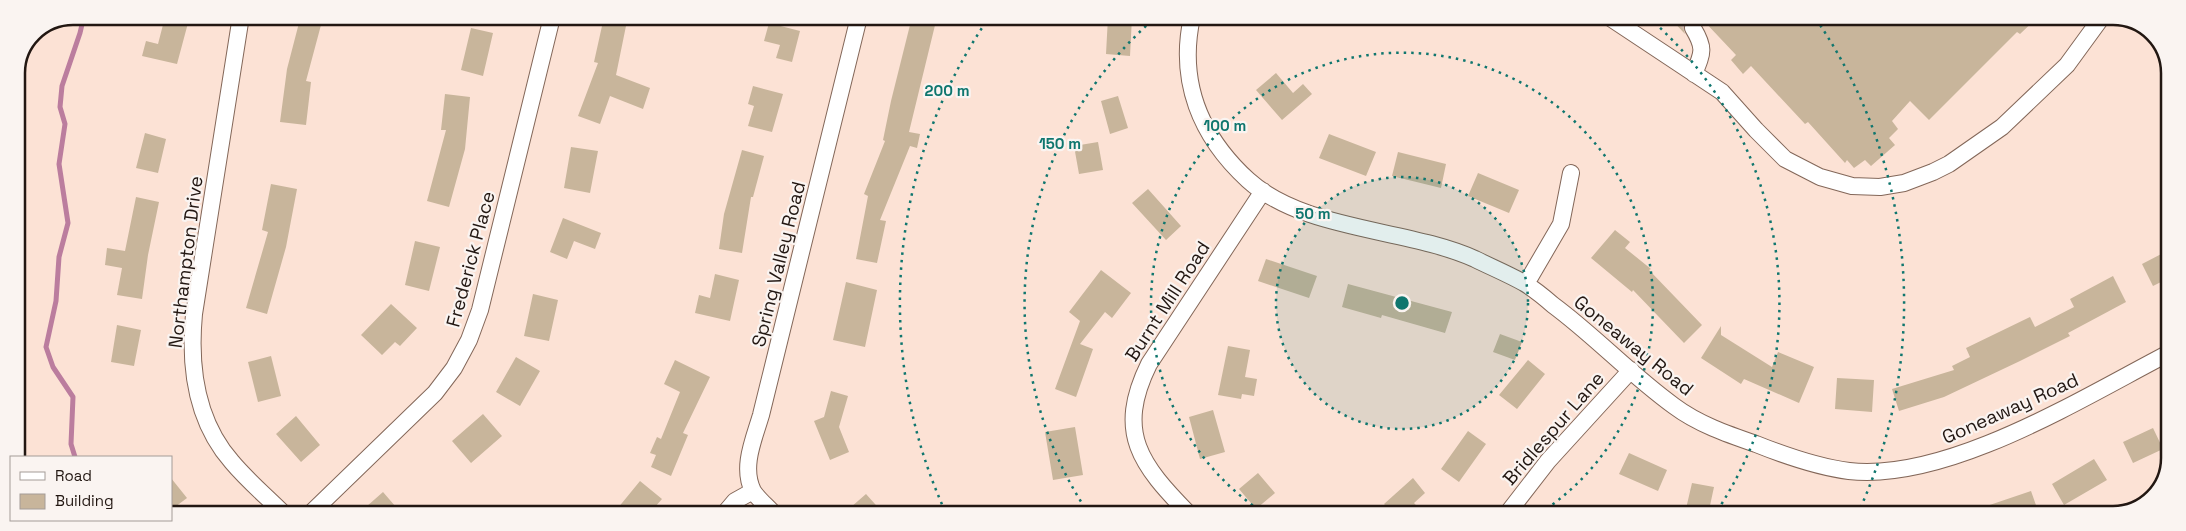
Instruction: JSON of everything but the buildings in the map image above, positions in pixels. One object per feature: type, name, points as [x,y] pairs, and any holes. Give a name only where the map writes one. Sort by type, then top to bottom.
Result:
[{"type":"street","name":"Northampton Drive","points":[[240,25],[194,314],[191,344],[193,375],[204,414],[222,450],[276,506]]},
{"type":"street","name":"Frederick Place","points":[[318,506],[435,393],[454,368],[469,340],[480,310],[550,25]]},
{"type":"street","name":"Spring Valley Road","points":[[753,491],[749,475],[749,455],[761,415],[857,25]]},
{"type":"street","name":"Goneaway Road","points":[[1190,25],[1187,65],[1191,90],[1200,116],[1228,161],[1263,191],[1306,214],[1431,244],[1470,257],[1526,284],[1576,322],[1675,407],[1718,430],[1790,457],[1848,471],[1876,472],[1902,470],[1949,457],[2041,420],[2161,357]]},
{"type":"street","points":[[1621,25],[1722,92],[1785,159],[1820,177],[1852,186],[1880,187],[1904,182],[1941,168],[2002,127],[2067,65],[2096,25]]},
{"type":"street","points":[[1693,28],[1702,44],[1702,54],[1694,74]]},
{"type":"street","points":[[1526,284],[1561,224],[1571,173]]},
{"type":"street","name":"Burnt Mill Road","points":[[1182,506],[1159,482],[1142,457],[1133,423],[1135,401],[1149,364],[1263,191]]},
{"type":"street","name":"Bridlespur Lane","points":[[1513,506],[1548,461],[1631,370]]},
{"type":"street","points":[[731,506],[735,501],[753,491],[767,506]]},
{"type":"waterway","points":[[75,456],[71,444],[73,397],[53,367],[46,347],[56,301],[59,257],[68,223],[59,164],[65,124],[60,107],[62,86],[82,25]]},
{"type":"tunnel","points":[[1690,25],[1693,28]]}]
